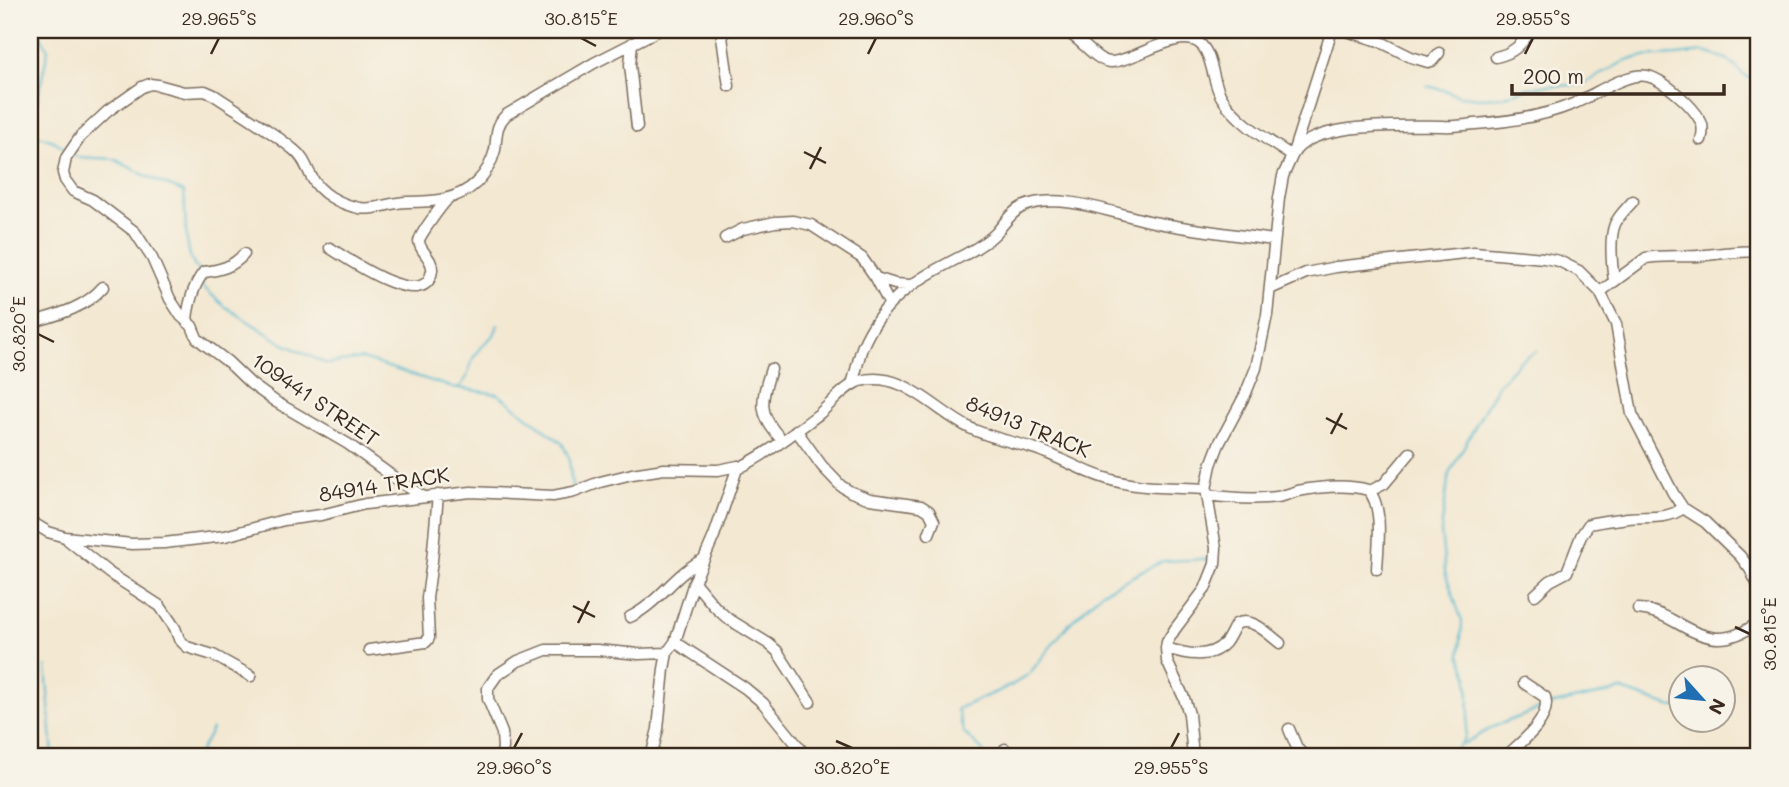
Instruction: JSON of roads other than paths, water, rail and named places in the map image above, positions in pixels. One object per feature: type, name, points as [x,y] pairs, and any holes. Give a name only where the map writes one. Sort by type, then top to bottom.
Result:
[{"type":"street","name":"109441 STREET","points":[[424,497],[357,450],[276,402],[197,338],[192,326],[181,316],[170,299],[152,258],[135,232],[93,200],[69,187],[63,173],[66,158],[81,136],[108,111],[150,84],[184,92],[205,91],[214,94],[291,148],[303,159],[319,188],[332,198],[350,205],[374,208],[396,202],[447,199],[475,184],[485,172],[495,149],[498,125],[506,115],[557,84],[659,30]]},
{"type":"street","points":[[721,30],[729,86]]},
{"type":"street","points":[[1063,30],[1074,35],[1097,57],[1110,62],[1183,40],[1199,43],[1205,50],[1217,89],[1226,103],[1261,135],[1292,156]]},
{"type":"street","points":[[1292,156],[1332,30]]},
{"type":"street","points":[[1343,30],[1379,41],[1421,60],[1432,61],[1439,53]]},
{"type":"street","points":[[1496,57],[1516,49],[1531,30]]},
{"type":"street","points":[[632,43],[630,65],[637,127]]},
{"type":"street","points":[[1193,757],[1189,714],[1167,661],[1167,642],[1205,589],[1214,564],[1216,548],[1206,492],[1211,465],[1256,368],[1264,333],[1283,176],[1296,148],[1309,140],[1338,131],[1392,125],[1447,127],[1509,121],[1573,104],[1631,78],[1642,76],[1659,82],[1692,109],[1700,119],[1701,140]]},
{"type":"street","points":[[330,248],[361,268],[396,284],[418,287],[428,280],[432,268],[418,242],[419,238],[447,199]]},
{"type":"street","points":[[1614,281],[1614,226],[1633,201]]},
{"type":"street","points":[[852,384],[863,347],[889,303],[910,285],[979,247],[1010,215],[1024,206],[1066,203],[1090,206],[1154,222],[1274,240]]},
{"type":"street","points":[[725,238],[743,229],[765,224],[793,221],[805,223],[867,262],[889,303]]},
{"type":"street","points":[[1270,289],[1306,274],[1336,267],[1474,252],[1559,261],[1579,271],[1600,292],[1616,324],[1632,414],[1673,493],[1683,508],[1705,522],[1740,556],[1759,587]]},
{"type":"street","points":[[1600,292],[1646,258],[1759,252]]},
{"type":"street","points":[[192,326],[187,319],[188,311],[198,279],[204,272],[216,271],[234,264],[244,254]]},
{"type":"street","points":[[876,278],[910,285]]},
{"type":"street","points":[[30,323],[69,311],[96,296],[103,288]]},
{"type":"street","points":[[859,360],[876,379]]},
{"type":"street","points":[[771,369],[762,403],[765,417],[782,440]]},
{"type":"street","name":"84913 TRACK","points":[[742,465],[818,414],[852,384],[876,379],[908,388],[953,419],[979,432],[1038,450],[1104,478],[1133,485],[1206,492],[1241,499],[1270,498],[1301,491],[1344,487],[1370,491]]},
{"type":"street","points":[[796,430],[834,480],[851,492],[870,499],[912,504],[929,510],[934,521],[929,534]]},
{"type":"street","points":[[1377,569],[1377,507],[1370,491],[1384,484],[1410,453]]},
{"type":"street","points":[[651,757],[659,729],[667,653],[675,642],[694,582],[742,465]]},
{"type":"street","name":"84914 TRACK","points":[[30,521],[48,532],[65,537],[132,544],[167,542],[225,536],[284,520],[365,504],[471,492],[553,496],[632,474],[664,469],[718,470],[742,465]]},
{"type":"street","points":[[369,650],[426,642],[429,638],[427,598],[438,495]]},
{"type":"street","points":[[1535,595],[1550,581],[1567,572],[1581,536],[1589,524],[1663,516],[1674,514],[1683,508]]},
{"type":"street","points":[[65,537],[109,573],[160,606],[187,648],[213,655],[251,676]]},
{"type":"street","points":[[630,617],[653,601],[690,566],[704,559]]},
{"type":"street","points":[[694,582],[727,618],[777,651],[810,702]]},
{"type":"street","points":[[1638,609],[1658,613],[1693,631],[1720,639],[1736,636],[1759,622]]},
{"type":"street","points":[[1166,648],[1190,654],[1204,654],[1226,642],[1236,624],[1244,621],[1255,625],[1280,643]]},
{"type":"street","points":[[675,642],[746,688],[763,703],[807,757]]},
{"type":"street","points":[[501,757],[502,733],[487,692],[492,679],[511,665],[547,650],[667,653]]},
{"type":"street","points":[[1505,757],[1534,730],[1547,707],[1545,698],[1524,683]]},
{"type":"street","points":[[1289,729],[1297,748],[1305,757]]},
{"type":"waterway","points":[[38,30],[48,50],[32,125],[36,134],[55,142],[67,151]]},
{"type":"waterway","points":[[1427,86],[1460,96],[1503,97],[1539,86],[1582,85],[1623,62],[1640,57],[1704,52],[1727,59],[1745,76],[1759,80]]},
{"type":"waterway","points":[[72,155],[114,159],[184,192],[188,247],[200,272]]},
{"type":"waterway","points":[[202,286],[223,305],[282,343],[327,364],[362,359],[451,387],[498,394],[562,443],[569,458],[572,487]]},
{"type":"waterway","points":[[459,388],[467,377],[473,358],[494,335],[498,325]]},
{"type":"waterway","points":[[1759,330],[1755,337],[1756,387],[1759,392]]},
{"type":"waterway","points":[[1450,757],[1465,738],[1469,712],[1468,676],[1460,655],[1462,621],[1445,572],[1441,531],[1449,474],[1497,386],[1520,361],[1537,351]]},
{"type":"waterway","points":[[984,757],[983,751],[964,733],[957,709],[1012,685],[1029,674],[1068,625],[1102,592],[1163,561],[1210,559]]},
{"type":"waterway","points":[[46,667],[53,757]]},
{"type":"waterway","points":[[1549,705],[1622,690],[1666,705]]},
{"type":"waterway","points":[[1463,744],[1495,726],[1540,709]]},
{"type":"waterway","points":[[197,757],[212,729]]}]
